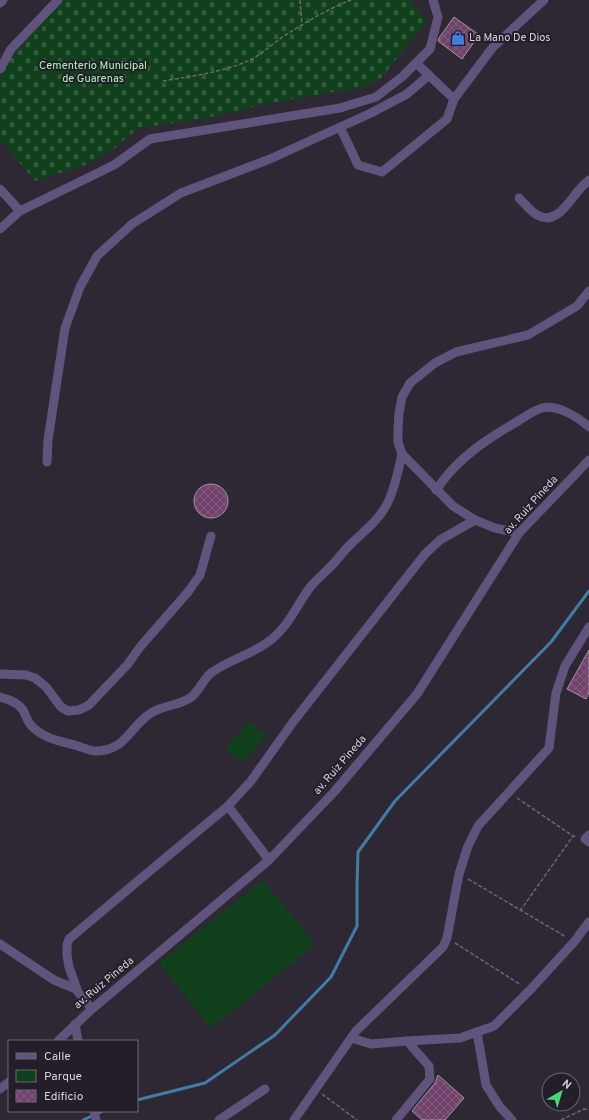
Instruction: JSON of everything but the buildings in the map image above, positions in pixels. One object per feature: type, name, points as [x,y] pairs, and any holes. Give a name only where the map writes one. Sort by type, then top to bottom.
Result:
[{"type":"street","points":[[0,3],[4,0]]},
{"type":"street","points":[[0,70],[11,49],[58,0]]},
{"type":"street","points":[[0,229],[20,211],[114,165],[150,138],[340,108],[376,97],[403,76],[430,48],[438,17],[433,0]]},
{"type":"street","points":[[340,127],[358,165],[382,172],[447,119],[454,99],[493,47],[544,0]]},
{"type":"street","points":[[416,63],[454,99]]},
{"type":"street","points":[[47,462],[48,440],[65,328],[80,286],[97,256],[132,224],[181,193],[270,159],[340,127],[407,94],[429,75]]},
{"type":"street","points":[[519,198],[537,215],[549,219],[560,212],[589,180]]},
{"type":"street","points":[[0,189],[20,211]]},
{"type":"street","points":[[518,533],[495,528],[475,520],[453,506],[402,454],[398,442],[399,413],[402,397],[410,383],[435,363],[456,352],[528,335],[577,306],[589,291]]},
{"type":"street","points":[[436,490],[451,471],[473,451],[495,435],[542,408],[553,408],[568,413],[589,427]]},
{"type":"street","points":[[0,696],[12,700],[22,708],[30,724],[42,734],[58,742],[94,751],[109,749],[118,745],[141,720],[161,708],[184,702],[192,697],[207,676],[220,666],[263,645],[280,631],[320,576],[380,515],[387,504],[393,488],[402,454]]},
{"type":"street","name":"av. Ruiz Pineda","points":[[59,1040],[92,1009],[269,860],[334,792],[417,694],[518,533],[589,460]]},
{"type":"street","points":[[92,1009],[76,989],[67,955],[66,945],[69,939],[228,806],[250,781],[293,722],[425,554],[440,540],[475,520]]},
{"type":"street","points":[[0,674],[26,675],[35,678],[46,687],[61,707],[68,711],[79,710],[89,705],[128,664],[140,647],[188,592],[200,575],[211,536]]},
{"type":"street","points":[[294,1120],[356,1032],[443,947],[468,846],[478,826],[510,793],[549,748],[556,693],[564,666],[589,628]]},
{"type":"street","points":[[228,806],[269,860]]},
{"type":"street","points":[[352,1038],[371,1044],[460,1038],[494,1026],[530,990],[574,942],[589,922]]},
{"type":"street","points":[[0,944],[54,980],[76,989]]},
{"type":"street","points":[[75,1024],[78,1040]]},
{"type":"street","points":[[477,1032],[486,1085],[500,1107],[512,1120]]},
{"type":"street","points":[[396,1120],[430,1079],[429,1066],[407,1041]]},
{"type":"street","points":[[0,1089],[8,1083]]},
{"type":"street","points":[[219,1120],[265,1089]]},
{"type":"path","points":[[300,0],[302,26]]},
{"type":"path","points":[[163,81],[218,71],[252,59],[283,36],[328,10],[351,0]]},
{"type":"path","points":[[510,793],[573,836],[588,839]]},
{"type":"path","points":[[520,911],[573,836]]},
{"type":"path","points":[[460,874],[574,942]]},
{"type":"path","points":[[446,938],[530,990]]},
{"type":"path","points":[[316,1089],[357,1120]]},
{"type":"path","points":[[560,1120],[584,1109],[589,1110]]},
{"type":"green space","name":"Cementerio Municipal de Guarenas","points":[[62,0],[409,0],[427,21],[381,78],[363,87],[264,104],[202,119],[138,128],[115,148],[85,165],[35,181],[0,139],[0,78],[11,58]]},
{"type":"green space","points":[[249,722],[266,736],[242,763],[225,748]]},
{"type":"green space","points":[[263,880],[315,945],[211,1028],[159,963]]},
{"type":"waterway","points":[[138,1100],[205,1083],[275,1035],[331,977],[357,926],[358,852],[395,801],[551,642],[589,591]]},
{"type":"waterway","points":[[83,1120],[101,1112]]},
{"type":"place","name":"La Mano De Dios","points":[[458,38]]}]
